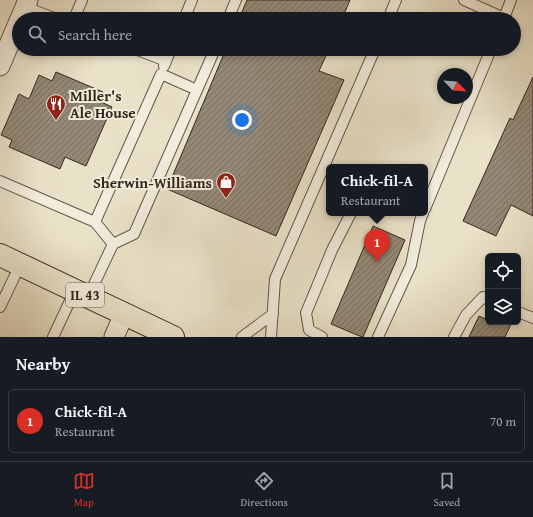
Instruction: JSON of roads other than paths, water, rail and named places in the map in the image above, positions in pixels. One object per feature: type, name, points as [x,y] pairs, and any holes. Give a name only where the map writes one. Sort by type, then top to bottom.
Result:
[{"type":"main road","name":"IL 43","points":[[0,255],[173,337]]},
{"type":"street","points":[[0,66],[12,38]]},
{"type":"street","points":[[114,337],[124,314]]},
{"type":"lane","points":[[77,12],[82,0]]},
{"type":"lane","points":[[187,12],[192,0]]},
{"type":"lane","points":[[231,12],[236,0]]},
{"type":"lane","points":[[391,12],[396,0]]},
{"type":"lane","points":[[464,0],[491,12]]},
{"type":"lane","points":[[507,12],[512,0]]},
{"type":"lane","points":[[154,56],[166,61]]},
{"type":"lane","points":[[94,222],[168,56]]},
{"type":"lane","points":[[53,337],[113,244],[134,234],[212,56]]},
{"type":"lane","points":[[271,337],[275,279],[372,56]]},
{"type":"lane","points":[[428,202],[488,56]]},
{"type":"lane","points":[[161,74],[197,90]]},
{"type":"lane","points":[[0,181],[94,222],[113,244]]},
{"type":"lane","points":[[322,337],[309,330],[306,313],[332,250],[349,216]]},
{"type":"lane","points":[[378,337],[411,265],[422,217]]},
{"type":"lane","points":[[0,306],[20,264]]},
{"type":"lane","points":[[454,337],[466,315],[483,297],[485,298]]},
{"type":"lane","points":[[521,313],[533,318]]},
{"type":"lane","points":[[242,337],[273,314]]},
{"type":"place","name":"Miller's Ale House","points":[[56,121]]},
{"type":"place","name":"Sherwin-Williams","points":[[226,199]]},
{"type":"place","name":"Chick-fil-A","points":[[377,262]]}]
